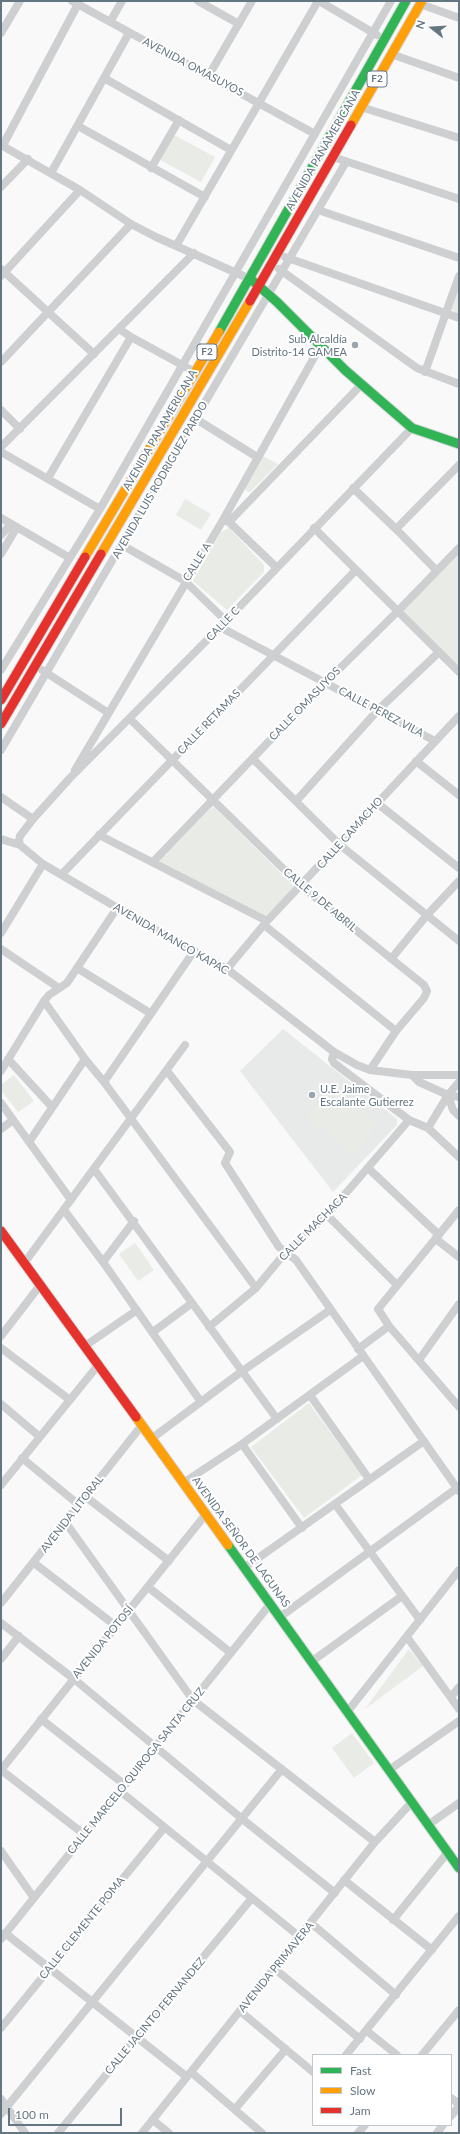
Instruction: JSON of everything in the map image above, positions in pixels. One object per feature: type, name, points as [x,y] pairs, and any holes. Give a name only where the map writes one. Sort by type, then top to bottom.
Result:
[{"type":"main road","name":"AVENIDA PANAMERICANA","points":[[1,700],[250,279],[406,1]]},
{"type":"main road","name":"AVENIDA PANAMERICANA","points":[[1,724],[278,253],[421,3]]},
{"type":"main road","points":[[250,279],[269,294],[361,385],[412,428],[459,444]]},
{"type":"main road","name":"AVENIDA SEÑOR DE LAGUNAS","points":[[2,1235],[25,1262],[99,1364],[151,1439],[271,1603],[311,1662],[348,1710],[459,1868]]},
{"type":"street","points":[[1,33],[20,1]]},
{"type":"street","points":[[110,22],[122,1]]},
{"type":"street","points":[[198,1],[239,24]]},
{"type":"street","points":[[209,75],[252,1]]},
{"type":"street","points":[[176,246],[319,1],[373,32],[384,40]]},
{"type":"street","name":"AVENIDA PANAMERICANA","points":[[1,670],[100,509],[391,1]]},
{"type":"street","points":[[75,3],[2,145],[80,190],[131,224],[250,279]]},
{"type":"street","name":"AVENIDA OMASUYOS","points":[[75,3],[315,134]]},
{"type":"street","points":[[421,3],[459,18]]},
{"type":"street","points":[[51,173],[129,33]]},
{"type":"street","points":[[391,54],[459,78]]},
{"type":"street","points":[[104,78],[232,150]]},
{"type":"street","points":[[361,107],[459,138]]},
{"type":"street","points":[[151,168],[179,120]]},
{"type":"street","points":[[78,126],[205,197]]},
{"type":"street","points":[[332,157],[459,199]]},
{"type":"street","points":[[1,187],[28,159]]},
{"type":"street","points":[[346,162],[318,210],[459,258]]},
{"type":"street","points":[[80,190],[2,273],[94,354]]},
{"type":"street","name":"AVENIDA LUIS RODRIGUEZ PARDO","points":[[1,750],[318,210]]},
{"type":"street","points":[[1,362],[49,313],[131,224]]},
{"type":"street","points":[[255,239],[289,259],[459,318]]},
{"type":"street","points":[[1,447],[194,253]]},
{"type":"street","points":[[271,265],[283,271],[426,372],[459,384]]},
{"type":"street","points":[[426,372],[459,276]]},
{"type":"street","points":[[119,328],[131,337],[195,372]]},
{"type":"street","points":[[48,478],[131,337]]},
{"type":"street","name":"CALLE A","points":[[70,778],[107,712],[185,581],[226,521],[257,457],[321,345]]},
{"type":"street","points":[[276,567],[226,521],[361,385]]},
{"type":"street","points":[[1,410],[20,429]]},
{"type":"street","points":[[196,419],[257,457]]},
{"type":"street","name":"CALLE C","points":[[33,819],[70,778],[223,624],[276,567],[412,428]]},
{"type":"street","points":[[1,452],[100,509]]},
{"type":"street","points":[[396,529],[459,465]]},
{"type":"street","points":[[353,488],[396,529],[437,572]]},
{"type":"street","points":[[1,518],[70,558]]},
{"type":"street","points":[[1,534],[14,525]]},
{"type":"street","points":[[1,554],[14,525]]},
{"type":"street","points":[[314,528],[438,653],[459,672]]},
{"type":"street","name":"CALLE PEREZ VILA","points":[[122,545],[185,581],[223,624],[273,656],[435,741]]},
{"type":"street","name":"CALLE OMASUYOS","points":[[153,862],[325,683],[437,572],[459,548]]},
{"type":"street","name":"CALLE RETAMAS","points":[[62,874],[356,570]]},
{"type":"street","points":[[296,800],[378,710],[438,653]]},
{"type":"street","points":[[35,666],[107,712]]},
{"type":"street","name":"CALLE CAMACHO","points":[[227,969],[265,923],[340,845],[377,803],[459,716]]},
{"type":"street","name":"CALLE 9 DE ABRIL","points":[[130,718],[301,886],[424,985],[426,991],[424,998],[396,1031],[370,1070]]},
{"type":"street","points":[[253,759],[340,845],[459,941]]},
{"type":"street","points":[[416,762],[459,795]]},
{"type":"street","points":[[1,797],[33,819],[20,836],[20,845],[1,839]]},
{"type":"street","points":[[377,803],[459,868]]},
{"type":"street","points":[[99,835],[153,862],[265,923],[396,1031]]},
{"type":"street","name":"AVENIDA MANCO KAPAC","points":[[20,845],[44,864],[117,908],[227,969],[334,1052],[332,1059],[334,1063],[409,1120],[428,1128],[459,1157]]},
{"type":"street","points":[[1,933],[44,864]]},
{"type":"street","points":[[391,959],[427,915],[459,881]]},
{"type":"street","points":[[1,1071],[44,1001],[67,983],[117,908]]},
{"type":"street","points":[[1,950],[59,988]]},
{"type":"street","points":[[104,1082],[194,951]]},
{"type":"street","points":[[77,968],[150,1013]]},
{"type":"street","points":[[44,1001],[85,1059],[104,1082],[256,1288]]},
{"type":"street","points":[[25,1262],[185,1045]]},
{"type":"street","points":[[334,1052],[356,1065],[370,1070],[412,1075],[459,1075]]},
{"type":"street","points":[[8,1059],[52,1108]]},
{"type":"street","points":[[29,1142],[85,1059]]},
{"type":"street","points":[[167,1071],[230,1152],[225,1163],[285,1253],[296,1260],[458,1489],[280,1617]]},
{"type":"street","points":[[412,1075],[419,1082],[448,1095],[459,1097]]},
{"type":"street","points":[[428,1128],[448,1095],[459,1082]]},
{"type":"street","points":[[448,1095],[453,1110],[459,1116]]},
{"type":"street","points":[[1,1103],[71,1200]]},
{"type":"street","points":[[1,1129],[13,1120]]},
{"type":"street","name":"CALLE MACHACA","points":[[209,1327],[256,1288],[285,1253],[327,1215],[409,1120]]},
{"type":"street","points":[[368,1168],[459,1257]]},
{"type":"street","points":[[94,1169],[134,1221],[241,1372],[277,1419]]},
{"type":"street","points":[[64,1210],[153,1332],[201,1402]]},
{"type":"street","points":[[458,1403],[389,1326],[378,1309],[459,1210]]},
{"type":"street","points":[[327,1215],[397,1285]]},
{"type":"street","points":[[103,1262],[134,1221]]},
{"type":"street","points":[[1,1336],[41,1284]]},
{"type":"street","points":[[153,1332],[192,1303]]},
{"type":"street","points":[[419,1360],[459,1304]]},
{"type":"street","points":[[85,1346],[137,1310]]},
{"type":"street","points":[[151,1439],[241,1372],[330,1310]]},
{"type":"street","points":[[183,1483],[242,1444],[310,1395],[389,1326]]},
{"type":"street","points":[[1,1348],[70,1400]]},
{"type":"street","points":[[1,1485],[99,1364]]},
{"type":"street","points":[[310,1395],[369,1479]]},
{"type":"street","points":[[1,1404],[40,1436]]},
{"type":"street","name":"AVENIDA LITORAL","points":[[1,1604],[142,1425]]},
{"type":"street","points":[[244,1568],[424,1441]]},
{"type":"street","points":[[242,1444],[302,1528]]},
{"type":"street","points":[[22,1458],[80,1505]]},
{"type":"street","points":[[86,1497],[169,1561]]},
{"type":"street","points":[[335,1504],[420,1620]]},
{"type":"street","name":"AVENIDA POTOSÍ","points":[[1,1770],[206,1514]]},
{"type":"street","points":[[66,1523],[193,1700],[375,1842]]},
{"type":"street","points":[[34,1563],[116,1626]]},
{"type":"street","points":[[348,1710],[407,1638],[459,1570]]},
{"type":"street","points":[[148,1587],[231,1653]]},
{"type":"street","points":[[311,1662],[402,1596]]},
{"type":"street","name":"CALLE MARCELO QUIROGA SANTA CRUZ","points":[[3,1936],[271,1603]]},
{"type":"street","points":[[1,1623],[74,1679],[155,1748],[335,1893]]},
{"type":"street","points":[[1,1659],[19,1636]]},
{"type":"street","points":[[407,1638],[459,1709]]},
{"type":"street","points":[[451,1697],[459,1687]]},
{"type":"street","points":[[41,1719],[122,1788],[164,1828],[300,1937]]},
{"type":"street","points":[[389,1770],[459,1721]]},
{"type":"street","points":[[1,2114],[282,1769]]},
{"type":"street","points":[[1,1770],[85,1835]]},
{"type":"street","name":"AVENIDA PRIMAVERA","points":[[142,2133],[275,1969],[344,1880],[375,1842],[412,1802]]},
{"type":"street","points":[[428,1825],[459,1803]]},
{"type":"street","name":"CALLE CLEMENTE POMA","points":[[1,2028],[164,1828]]},
{"type":"street","points":[[1,1851],[34,1898]]},
{"type":"street","points":[[393,1920],[448,1852]]},
{"type":"street","points":[[344,1880],[432,1950]]},
{"type":"street","name":"CALLE JACINTO FERNANDEZ","points":[[58,2133],[252,1898]]},
{"type":"street","points":[[347,2054],[459,1916]]},
{"type":"street","points":[[311,1923],[396,1995]]},
{"type":"street","points":[[3,1936],[50,1968],[137,2037],[235,2109],[262,2133]]},
{"type":"street","points":[[275,1969],[360,2039]]},
{"type":"street","points":[[423,2054],[459,2010]]},
{"type":"street","points":[[240,2012],[312,2071]]},
{"type":"street","points":[[366,2031],[396,2054]]},
{"type":"street","points":[[235,2109],[286,2050]]},
{"type":"street","points":[[1,2099],[24,2133]]},
{"type":"street","points":[[452,2115],[459,2105]]},
{"type":"street","points":[[153,2120],[169,2133]]},
{"type":"shaded area","points":[[174,135],[215,157],[201,182],[160,160]]},
{"type":"shaded area","points":[[459,284],[459,315],[451,309]]},
{"type":"shaded area","points":[[263,456],[278,464],[250,492],[246,491],[245,487]]},
{"type":"shaded area","points":[[185,499],[211,514],[201,530],[176,515]]},
{"type":"shaded area","points":[[229,528],[264,565],[264,572],[227,610],[193,581],[221,532]]},
{"type":"shaded area","points":[[459,552],[459,669],[401,612]]},
{"type":"shaded area","points":[[213,806],[294,886],[265,917],[159,862]]},
{"type":"shaded area","name":"U.E. Jaime Escalante Gutierrez","points":[[283,1029],[397,1119],[397,1125],[333,1192],[240,1071]]},
{"type":"shaded area","points":[[14,1075],[34,1101],[18,1112],[1,1090],[1,1085]]},
{"type":"shaded area","points":[[331,1085],[379,1122],[354,1155],[306,1117]]},
{"type":"shaded area","points":[[135,1243],[154,1270],[138,1281],[119,1254]]},
{"type":"shaded area","points":[[309,1403],[362,1475],[304,1518],[251,1447]]},
{"type":"shaded area","points":[[409,1649],[423,1666],[365,1709]]},
{"type":"shaded area","points":[[352,1733],[374,1763],[354,1778],[332,1748]]},
{"type":"traffic: fast","points":[[219,332],[406,1]]},
{"type":"traffic: fast","points":[[253,281],[277,302],[345,370],[412,428],[459,444]]},
{"type":"traffic: fast","points":[[228,1545],[459,1868]]},
{"type":"traffic: slow","points":[[351,125],[422,1]]},
{"type":"traffic: slow","points":[[101,554],[250,301]]},
{"type":"traffic: slow","points":[[85,557],[219,332]]},
{"type":"traffic: slow","points":[[136,1417],[228,1545]]},
{"type":"traffic: jam","points":[[250,301],[351,125]]},
{"type":"traffic: jam","points":[[1,724],[101,554]]},
{"type":"traffic: jam","points":[[1,700],[85,557]]},
{"type":"traffic: jam","points":[[1,1231],[136,1417]]},
{"type":"place","name":"Sub Alcaldía Distrito-14 GAMEA","points":[[355,345]]},
{"type":"place","name":"U.E. Jaime Escalante Gutierrez","points":[[312,1095]]}]
